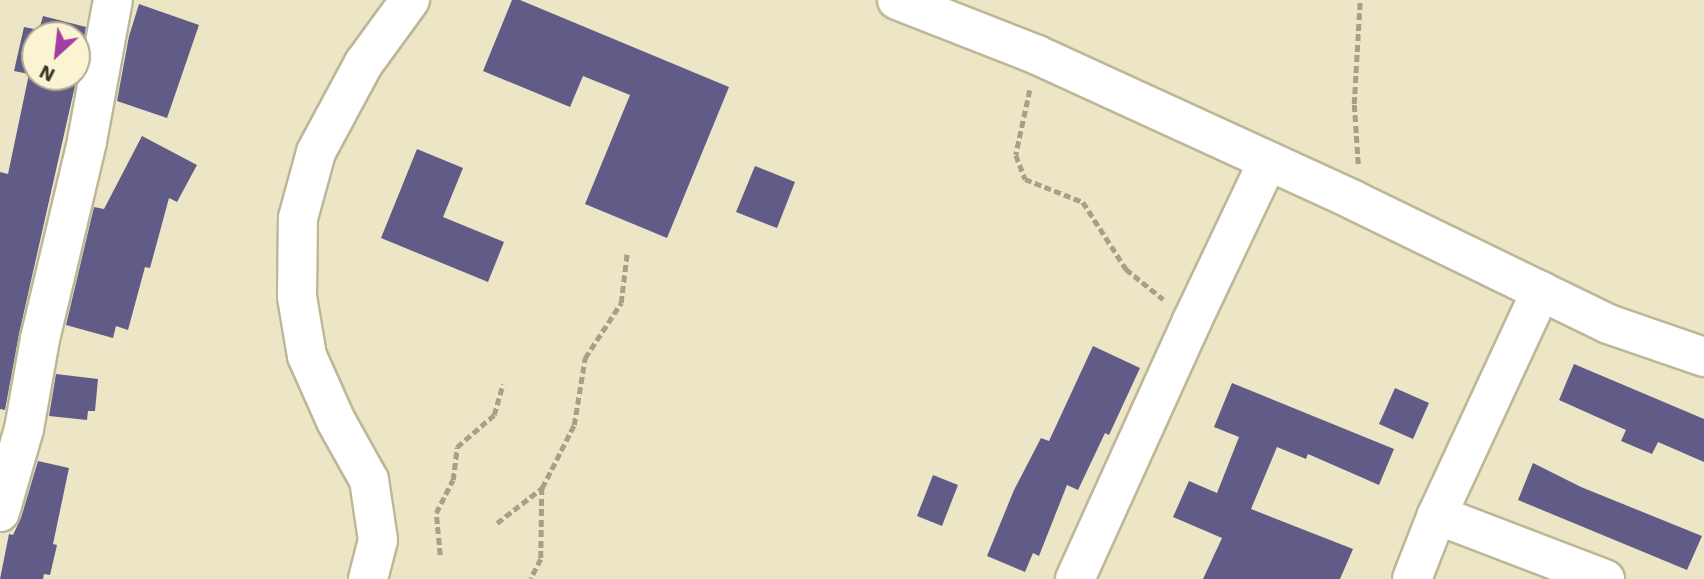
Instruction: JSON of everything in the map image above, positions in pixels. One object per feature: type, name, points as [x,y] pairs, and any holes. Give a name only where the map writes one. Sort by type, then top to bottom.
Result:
[{"type":"street","points":[[0,512],[24,429],[40,339],[87,141],[113,0]]},
{"type":"street","points":[[368,579],[378,540],[369,480],[336,421],[307,356],[297,297],[298,218],[316,152],[364,64],[410,0]]},
{"type":"street","points":[[897,0],[1037,55],[1353,200],[1608,324],[1704,356]]},
{"type":"street","points":[[1075,579],[1192,321],[1268,162]]},
{"type":"street","points":[[1412,579],[1437,515],[1541,291]]},
{"type":"street","points":[[1437,515],[1605,579]]},
{"type":"path","points":[[1353,200],[1359,158],[1354,104],[1360,0]]},
{"type":"path","points":[[1037,55],[1016,155],[1026,179],[1083,202],[1126,269],[1192,321]]},
{"type":"path","points":[[497,523],[542,488],[574,425],[585,358],[621,303],[627,253]]},
{"type":"path","points":[[440,555],[436,513],[453,480],[457,447],[494,415],[503,384]]},
{"type":"path","points":[[531,579],[541,559],[542,488]]},
{"type":"building","points":[[512,0],[520,0],[729,87],[667,238],[585,204],[630,95],[583,76],[570,107],[483,71]]},
{"type":"building","points":[[139,4],[199,25],[167,118],[117,101],[129,36]]},
{"type":"building","points":[[43,16],[63,21],[42,21]]},
{"type":"building","points":[[21,40],[21,72],[14,71]]},
{"type":"building","points":[[25,91],[74,91],[19,334],[5,410],[0,409],[0,172],[8,174]]},
{"type":"building","points":[[142,136],[197,165],[177,202],[169,198],[150,268],[145,267],[128,330],[116,326],[113,338],[66,325],[94,207],[104,209]]},
{"type":"building","points":[[417,149],[463,168],[443,217],[504,242],[488,282],[381,238]]},
{"type":"building","points":[[755,166],[795,182],[777,228],[736,212]]},
{"type":"building","points":[[1093,346],[1140,368],[1109,435],[1105,433],[1078,490],[1067,485],[1039,556],[1033,553],[1025,572],[987,556],[1014,490],[1041,438],[1049,441]]},
{"type":"building","points":[[1574,364],[1704,419],[1704,462],[1658,442],[1652,454],[1621,441],[1626,430],[1559,400]]},
{"type":"building","points":[[56,374],[98,379],[95,411],[88,411],[87,420],[49,416]]},
{"type":"building","points":[[1232,383],[1394,449],[1379,485],[1308,454],[1306,459],[1277,447],[1251,509],[1353,549],[1340,579],[1203,579],[1222,538],[1173,517],[1189,481],[1217,493],[1239,437],[1214,427]]},
{"type":"building","points":[[1395,388],[1429,403],[1413,439],[1379,424]]},
{"type":"building","points":[[38,461],[69,468],[53,544],[57,545],[50,575],[44,574],[43,579],[0,579],[9,534],[13,535],[21,518]]},
{"type":"building","points":[[1533,463],[1581,487],[1702,536],[1687,570],[1518,500]]},
{"type":"building","points":[[933,475],[958,485],[942,526],[917,516]]}]
